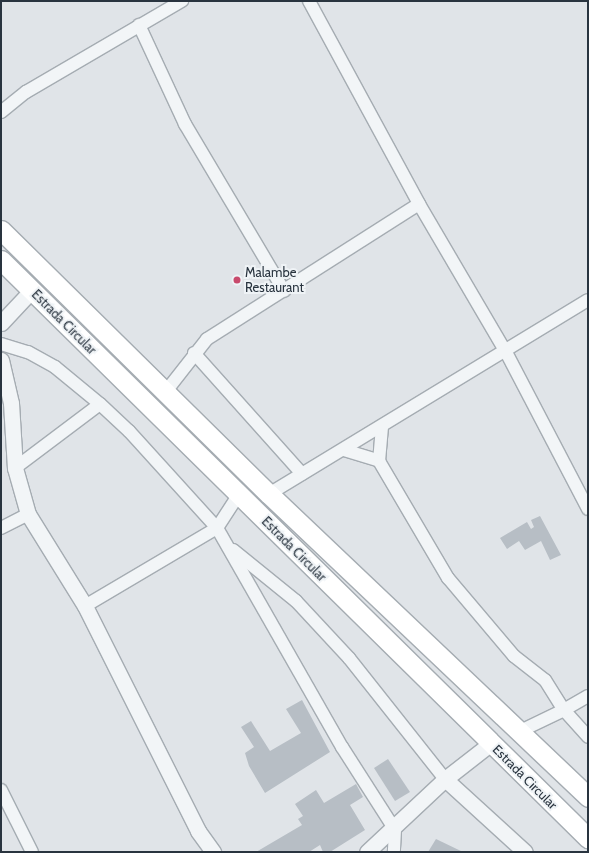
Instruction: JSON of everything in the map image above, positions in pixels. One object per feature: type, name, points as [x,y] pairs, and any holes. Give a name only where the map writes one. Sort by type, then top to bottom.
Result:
[{"type":"main road","name":"Estrada Circular","points":[[1,230],[166,390],[269,494],[588,797]]},
{"type":"main road","name":"Estrada Circular","points":[[1,260],[588,838]]},
{"type":"street","points":[[1,112],[26,92],[182,1]]},
{"type":"street","points":[[309,1],[419,204],[506,352],[588,509]]},
{"type":"street","points":[[139,25],[188,131],[284,291]]},
{"type":"street","points":[[166,390],[194,353],[207,339],[284,291],[356,241],[419,204]]},
{"type":"street","points":[[1,323],[32,290]]},
{"type":"street","points":[[269,494],[506,352],[588,300]]},
{"type":"street","points":[[1,344],[28,352],[55,367],[100,404],[129,431],[217,528],[342,747],[394,830],[394,852]]},
{"type":"street","points":[[194,353],[302,474]]},
{"type":"street","points":[[1,360],[11,403],[15,468],[28,514],[85,606],[198,830],[212,852]]},
{"type":"street","points":[[15,468],[100,404]]},
{"type":"street","points":[[382,427],[378,461],[461,598],[514,656],[545,680],[564,710],[588,737]]},
{"type":"street","points":[[344,450],[378,461]]},
{"type":"street","points":[[85,606],[217,528],[238,494]]},
{"type":"street","points":[[1,528],[28,514]]},
{"type":"street","points":[[229,547],[296,601],[349,658],[445,779],[525,852]]},
{"type":"street","points":[[518,732],[564,710],[588,696]]},
{"type":"street","points":[[367,852],[394,830],[423,796],[491,743]]},
{"type":"street","points":[[1,790],[32,852]]},
{"type":"building","points":[[540,516],[561,555],[550,560],[541,541],[525,550],[519,541],[507,549],[500,538],[527,522],[531,529],[534,527],[531,520]]},
{"type":"building","points":[[302,700],[330,752],[265,793],[249,766],[245,753],[254,747],[241,727],[251,721],[270,751],[301,733],[286,709]]},
{"type":"building","points":[[388,759],[410,792],[395,801],[374,768]]},
{"type":"building","points":[[356,784],[363,797],[350,805],[365,830],[330,852],[323,852],[320,845],[309,852],[256,852],[302,825],[298,819],[303,816],[295,804],[316,790],[324,803]]},
{"type":"building","points":[[436,839],[463,852],[428,852]]},
{"type":"place","name":"Malambe Restaurant","points":[[237,280]]}]
